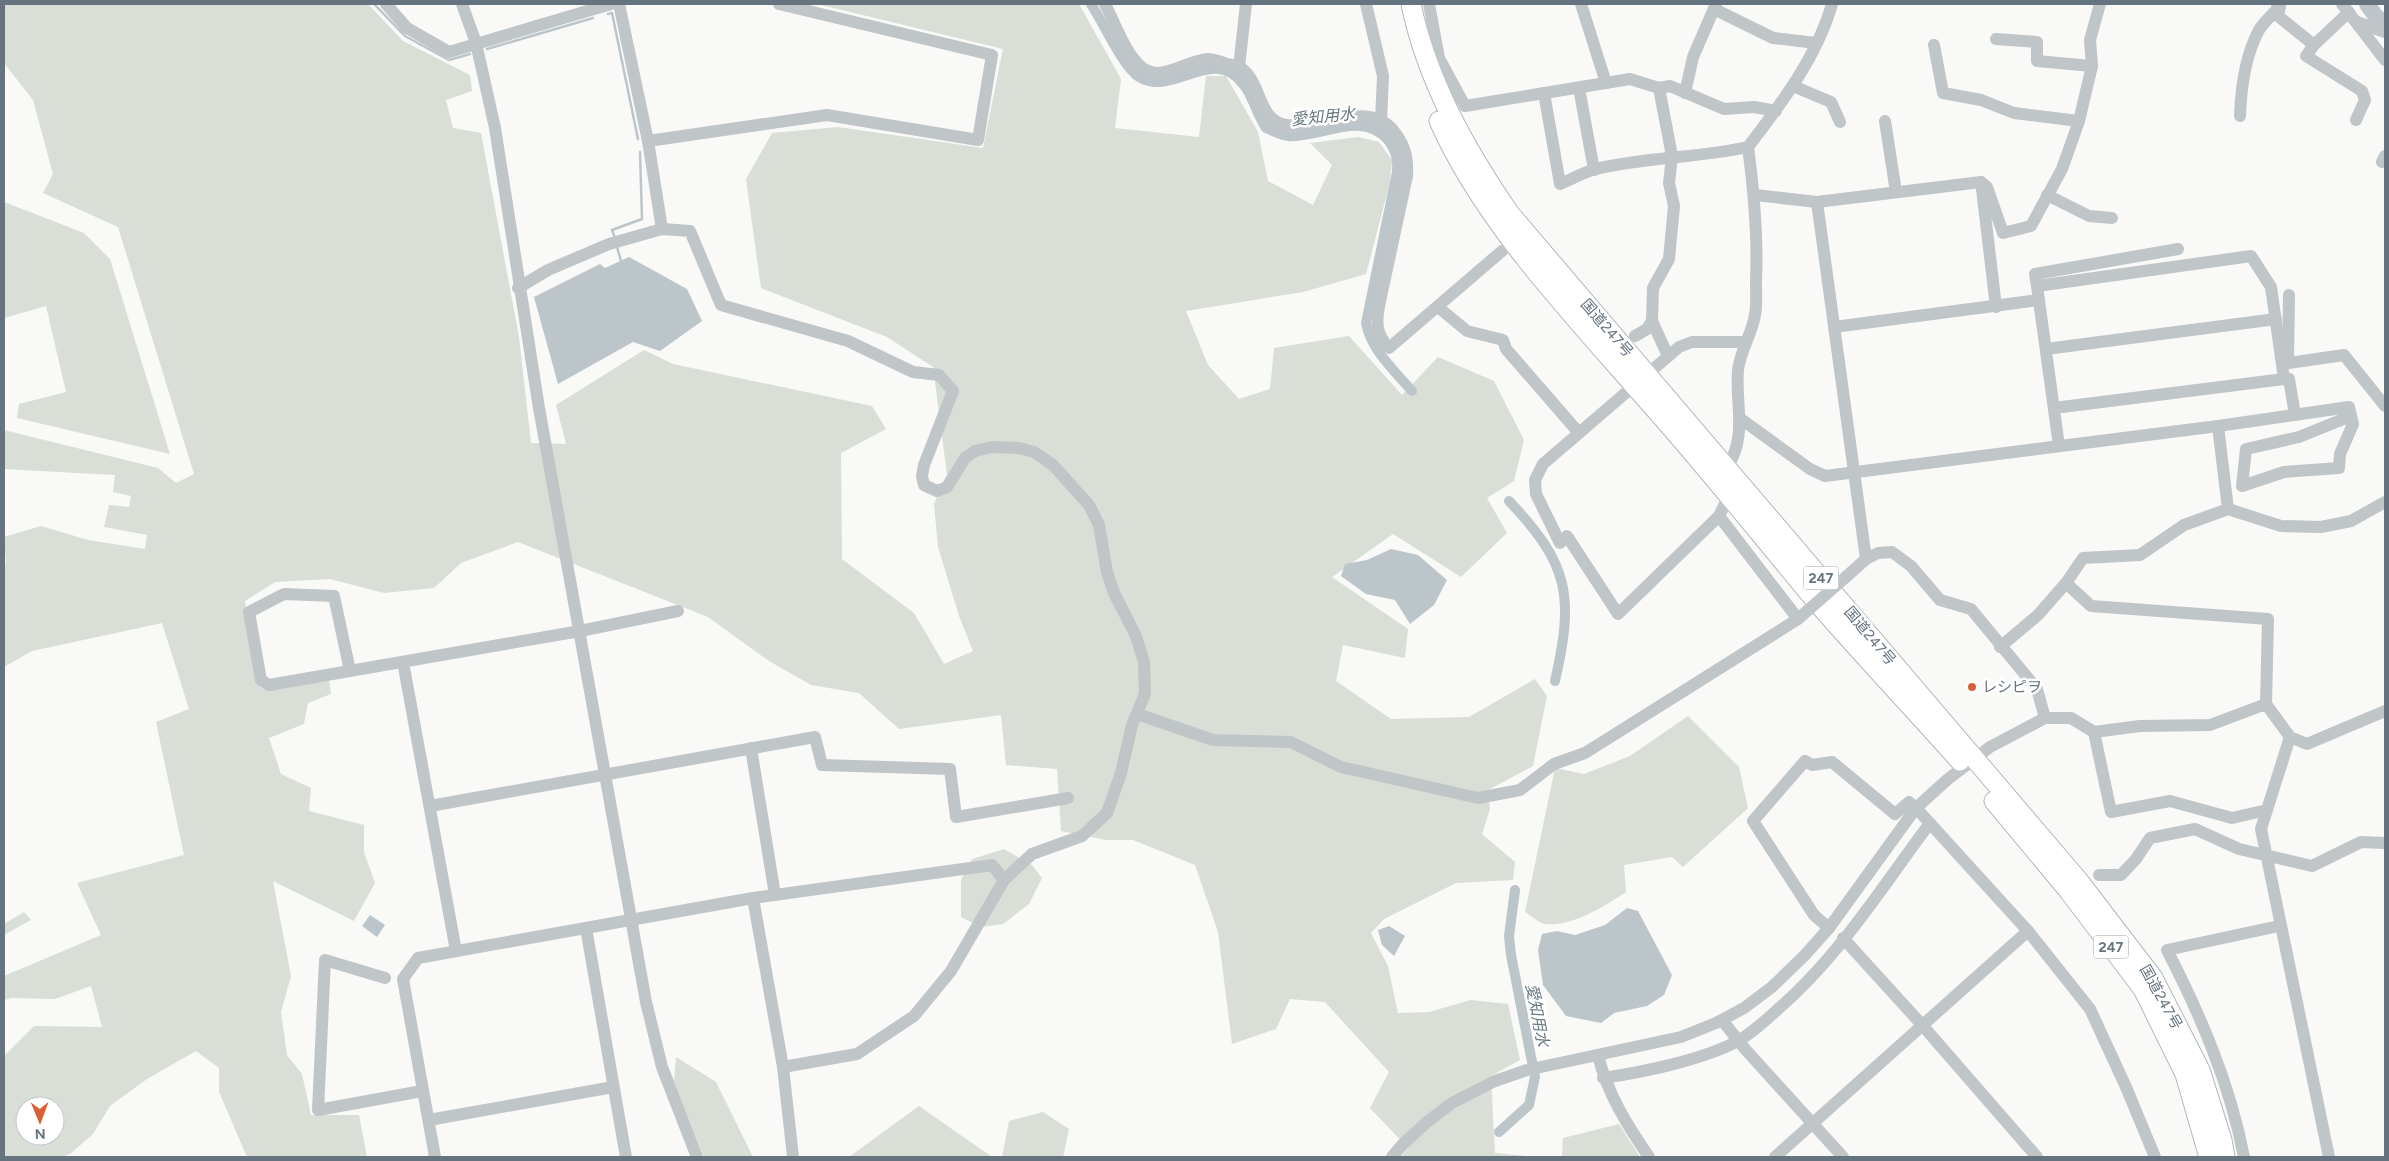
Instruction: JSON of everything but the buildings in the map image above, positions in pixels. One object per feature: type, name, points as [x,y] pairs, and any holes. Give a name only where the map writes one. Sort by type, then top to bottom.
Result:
[{"type":"highway","name":"国道247号","points":[[1398,4],[1420,78],[1466,173],[1513,241],[1641,380],[1727,467],[1969,762],[2143,989],[2185,1074],[2209,1157]]},
{"type":"highway","name":"国道247号","points":[[1411,4],[1427,60],[1448,112],[1479,169],[1510,214],[1641,380],[1729,496],[1822,608],[2078,880],[2153,978],[2200,1070],[2222,1140],[2225,1157]]},
{"type":"street","points":[[386,4],[408,28],[449,52],[611,4]]},
{"type":"street","points":[[462,4],[476,43],[495,128],[518,288],[646,1002],[662,1067],[697,1157]]},
{"type":"street","points":[[619,4],[648,141],[662,229]]},
{"type":"street","points":[[648,141],[827,115],[978,140],[992,55],[779,4]]},
{"type":"street","points":[[1105,4],[1133,59],[1146,70],[1163,74],[1209,59],[1240,67],[1249,76],[1258,91],[1264,108],[1273,120],[1282,124],[1298,126],[1357,116],[1381,120],[1392,128],[1408,158],[1407,176],[1378,306],[1376,326],[1381,340],[1389,348],[1502,251]]},
{"type":"street","points":[[1240,67],[1246,4]]},
{"type":"street","points":[[1366,4],[1383,76],[1381,120]]},
{"type":"street","points":[[1429,4],[1440,58],[1465,106],[1630,79],[1658,88],[1670,86],[1724,109],[1754,107],[1776,111]]},
{"type":"street","points":[[1581,4],[1606,83]]},
{"type":"street","points":[[1544,93],[1560,184],[1594,170],[1672,156],[1719,154],[1748,147],[1793,86],[1816,44],[1832,4]]},
{"type":"street","points":[[1755,196],[1818,202],[1981,182],[1987,187],[2003,233],[2030,226],[2062,169],[2080,121],[2092,66],[2090,40],[2100,4]]},
{"type":"street","points":[[2279,5],[2278,16],[2314,45]]},
{"type":"street","points":[[2240,116],[2241,91],[2250,54],[2260,29],[2279,5]]},
{"type":"street","points":[[1685,92],[1693,57],[1715,6],[1773,38],[1816,44]]},
{"type":"street","points":[[2349,13],[2314,45],[2306,56],[2362,91],[2364,100],[2356,120]]},
{"type":"street","points":[[2349,13],[2385,32]]},
{"type":"street","points":[[2349,13],[2385,60]]},
{"type":"street","points":[[1996,39],[2037,42],[2037,61],[2092,66]]},
{"type":"street","points":[[1934,45],[1943,94],[1981,100],[2014,113],[2080,121]]},
{"type":"street","points":[[1793,86],[1831,102],[1840,122]]},
{"type":"street","points":[[1579,88],[1594,170]]},
{"type":"street","points":[[1658,88],[1672,156],[1669,183],[1674,206],[1669,259],[1653,288],[1652,321],[1668,356]]},
{"type":"street","points":[[1886,121],[1896,192]]},
{"type":"street","points":[[1727,467],[1735,455],[1741,419],[1738,370],[1745,342],[1755,316],[1758,248],[1755,196],[1748,147]]},
{"type":"street","points":[[1981,182],[1996,307]]},
{"type":"street","points":[[2047,196],[2089,216],[2112,218]]},
{"type":"street","points":[[1818,202],[1866,559]]},
{"type":"street","points":[[518,288],[548,270],[608,244],[662,229],[690,230],[721,305],[848,341],[914,372],[939,375],[948,383],[952,391],[924,465],[922,476],[924,485],[937,492],[947,487],[965,458],[975,451],[992,447],[1019,448],[1034,452],[1053,465],[1089,505],[1099,525],[1107,572],[1114,593],[1136,636],[1144,662],[1146,694],[1132,725],[1121,773],[1107,814],[1082,836],[1032,854],[1004,880],[951,971],[914,1016],[857,1054],[783,1067]]},
{"type":"street","points":[[2059,446],[2035,274],[2178,249]]},
{"type":"street","points":[[2037,286],[2251,256],[2271,287],[2285,363]]},
{"type":"street","points":[[2284,379],[2288,295]]},
{"type":"street","points":[[1834,327],[2039,300]]},
{"type":"street","points":[[1438,307],[1467,332],[1503,340],[1506,348],[1579,433]]},
{"type":"street","points":[[2046,349],[2276,319]]},
{"type":"street","points":[[1635,336],[1647,329],[1652,321]]},
{"type":"street","points":[[1729,496],[1719,516],[1618,614],[1567,536],[1560,543],[1536,494],[1535,480],[1543,464],[1679,347],[1692,342],[1745,342]]},
{"type":"street","points":[[2285,363],[2344,355],[2385,406]]},
{"type":"street","points":[[2054,408],[2289,379],[2295,415]]},
{"type":"street","points":[[1741,419],[1810,469],[1825,476],[2218,426],[2349,407],[2353,424],[2340,454],[2339,468],[2284,472],[2242,486],[2246,449],[2299,437],[2351,416]]},
{"type":"street","points":[[2218,426],[2228,509]]},
{"type":"street","points":[[2000,647],[2038,615],[2066,583],[2083,558],[2140,554],[2184,524],[2228,509],[2281,526],[2321,526],[2351,521],[2385,502]]},
{"type":"street","points":[[1719,516],[1798,619]]},
{"type":"street","points":[[1137,714],[1213,740],[1291,742],[1341,767],[1478,798],[1520,790],[1554,764],[1585,753],[1798,619],[1866,559],[1878,553],[1892,552],[1911,566],[1940,600],[1971,609],[2000,647],[2037,689],[2044,718]]},
{"type":"street","points":[[2066,583],[2091,606],[2268,619],[2266,704],[2290,737],[2307,744],[2385,711]]},
{"type":"street","points":[[350,671],[334,596],[284,594],[249,612],[261,680],[269,685],[403,662],[580,631],[678,611]]},
{"type":"street","points":[[403,662],[456,951]]},
{"type":"street","points":[[1392,1157],[1427,1122],[1452,1104],[1495,1081],[1526,1070],[1681,1036],[1722,1020],[1772,987],[1829,928],[1916,808],[1969,762],[1990,747],[2044,718],[2071,718],[2094,732],[2140,726],[2210,725],[2266,704]]},
{"type":"street","points":[[2094,732],[2111,812],[2170,801],[2232,818],[2267,810]]},
{"type":"street","points":[[430,806],[606,776],[815,737],[822,765],[950,769],[956,817],[1068,798]]},
{"type":"street","points":[[2290,737],[2261,829],[2264,854],[2329,1157]]},
{"type":"street","points":[[751,748],[775,895]]},
{"type":"street","points":[[1829,928],[1814,914],[1753,821],[1805,760],[1812,765],[1832,762],[1895,814],[1908,802],[1916,808],[2028,932],[2090,1009],[2126,1087],[2155,1157]]},
{"type":"street","points":[[1603,1078],[1653,1068],[1705,1054],[1738,1041],[1764,1022],[1810,980],[1930,823]]},
{"type":"street","points":[[2099,875],[2121,875],[2136,859],[2150,838],[2195,829],[2239,849],[2312,866],[2361,842],[2385,843]]},
{"type":"street","points":[[435,1157],[403,978],[418,958],[753,898],[992,865],[1004,880]]},
{"type":"street","points":[[753,898],[783,1067],[793,1157]]},
{"type":"street","points":[[2244,1157],[2237,1121],[2198,1012],[2167,950],[2279,926]]},
{"type":"street","points":[[586,928],[626,1157]]},
{"type":"street","points":[[1775,1157],[2028,932]]},
{"type":"street","points":[[1843,938],[1923,1026],[2037,1157]]},
{"type":"street","points":[[385,978],[326,960],[318,1110],[422,1090]]},
{"type":"street","points":[[1722,1020],[1738,1041],[1843,1157]]},
{"type":"street","points":[[1598,1055],[1603,1078],[1622,1117],[1649,1157]]},
{"type":"street","points":[[429,1120],[614,1087]]},
{"type":"shaded area","points":[[4,4],[368,4],[403,41],[470,75],[472,91],[446,100],[453,128],[481,133],[519,337],[531,443],[566,444],[556,405],[644,350],[673,364],[872,406],[886,429],[841,453],[842,559],[914,613],[944,664],[973,651],[959,616],[938,547],[934,504],[947,475],[933,367],[887,337],[761,288],[746,179],[772,133],[838,127],[983,148],[1003,49],[817,4],[1079,4],[1121,79],[1115,128],[1199,137],[1206,76],[1226,76],[1258,132],[1268,181],[1313,205],[1332,165],[1310,143],[1358,137],[1379,142],[1392,160],[1390,182],[1366,274],[1303,292],[1186,311],[1208,365],[1239,399],[1270,389],[1274,348],[1349,336],[1402,395],[1438,357],[1494,381],[1524,440],[1514,481],[1487,498],[1507,533],[1461,577],[1393,534],[1332,577],[1408,629],[1405,658],[1343,645],[1336,681],[1391,719],[1469,717],[1535,679],[1547,696],[1533,766],[1488,790],[1490,809],[1482,834],[1515,862],[1513,880],[1456,883],[1384,919],[1371,933],[1388,966],[1398,1013],[1429,1012],[1471,1000],[1508,1004],[1520,1060],[1491,1076],[1495,1153],[1537,1157],[1401,1157],[1408,1148],[1370,1108],[1389,1072],[1325,1002],[1290,999],[1276,1029],[1232,1044],[1218,932],[1195,865],[1133,840],[1106,840],[1061,831],[1057,769],[1006,765],[1001,715],[899,729],[859,693],[811,685],[769,661],[708,617],[518,542],[461,563],[434,588],[384,593],[330,579],[275,582],[245,601],[261,688],[329,680],[331,694],[308,703],[304,724],[269,738],[281,774],[311,788],[309,811],[364,825],[364,852],[375,883],[354,921],[273,881],[291,976],[281,1012],[287,1055],[302,1074],[311,1115],[359,1115],[367,1157],[247,1157],[219,1092],[219,1068],[196,1051],[147,1079],[110,1106],[93,1134],[70,1154],[62,1157],[4,1157],[4,1056],[34,1026],[102,1027],[91,986],[55,999],[11,998],[4,1000],[4,976],[101,935],[77,883],[184,855],[156,722],[189,709],[162,623],[32,651],[4,667],[4,565],[6,564],[4,537],[41,526],[88,540],[145,549],[147,535],[104,527],[109,505],[129,507],[131,496],[113,492],[115,475],[4,469],[4,430],[158,468],[176,483],[194,474],[118,227],[43,193],[53,174],[33,100],[4,63]]},
{"type":"shaded area","points":[[4,202],[84,233],[110,259],[170,454],[17,418],[19,404],[66,392],[46,306],[4,318]]},
{"type":"shaded area","points":[[629,257],[687,289],[702,321],[660,351],[633,342],[558,384],[534,297],[600,264],[605,268]]},
{"type":"shaded area","points":[[1391,549],[1418,555],[1447,580],[1434,605],[1410,624],[1395,600],[1366,594],[1341,576],[1345,564],[1367,560]]},
{"type":"shaded area","points":[[1688,716],[1739,767],[1748,808],[1683,867],[1672,857],[1624,865],[1626,892],[1588,914],[1566,922],[1545,924],[1537,921],[1525,912],[1555,768],[1584,774],[1630,756]]},
{"type":"shaded area","points":[[1004,849],[1032,865],[1042,878],[1029,904],[1003,924],[981,927],[961,917],[961,880],[972,859]]},
{"type":"shaded area","points":[[1627,908],[1638,911],[1672,975],[1664,995],[1647,1006],[1614,1013],[1601,1023],[1566,1016],[1543,985],[1538,950],[1542,934],[1557,931],[1575,935],[1605,925]]},
{"type":"shaded area","points":[[24,912],[31,920],[4,935],[4,924]]},
{"type":"shaded area","points":[[370,915],[385,925],[377,937],[362,926]]},
{"type":"shaded area","points":[[1389,926],[1405,936],[1394,956],[1382,945],[1378,930]]},
{"type":"shaded area","points":[[676,1057],[716,1082],[753,1157],[704,1157],[674,1082]]},
{"type":"shaded area","points":[[919,1106],[992,1157],[849,1157]]},
{"type":"shaded area","points":[[1043,1112],[1069,1129],[1063,1157],[1002,1157],[1009,1121]]},
{"type":"shaded area","points":[[1619,1124],[1640,1157],[1562,1157],[1563,1138]]},
{"type":"waterway","points":[[374,4],[405,36],[449,60],[470,54]]},
{"type":"waterway","name":"愛知用水","points":[[1091,4],[1126,64],[1139,77],[1152,82],[1165,81],[1192,73],[1219,69],[1231,73],[1243,84],[1266,128],[1274,132],[1288,136],[1300,136],[1353,126],[1377,131],[1388,140],[1396,155],[1397,172],[1366,323],[1378,351],[1412,391]]},
{"type":"waterway","points":[[2367,4],[2377,18],[2385,21]]},
{"type":"waterway","points":[[608,14],[612,13],[638,139]]},
{"type":"waterway","points":[[487,49],[593,18]]},
{"type":"waterway","points":[[615,238],[612,230],[642,219],[640,152]]},
{"type":"waterway","points":[[617,247],[621,261]]},
{"type":"waterway","name":"愛知用水","points":[[1509,501],[1545,544],[1562,584],[1565,604],[1564,626],[1555,681]]},
{"type":"waterway","name":"愛知用水","points":[[1499,1132],[1529,1105],[1535,1077],[1511,955],[1509,936],[1515,890]]},
{"type":"place","name":"レシピヲ","points":[[1972,687]]}]
